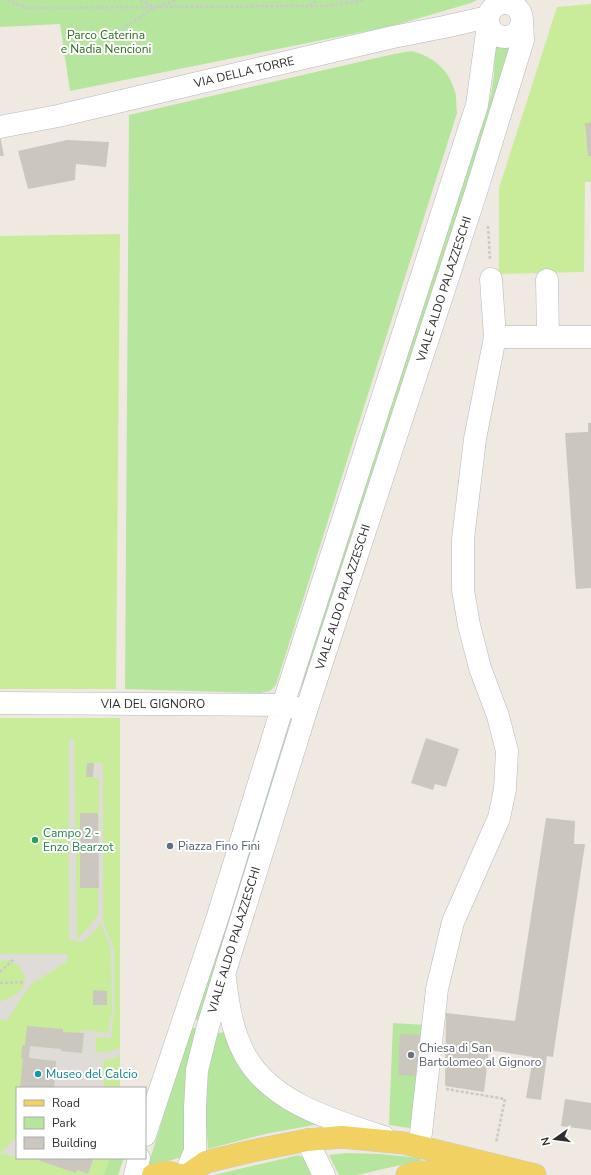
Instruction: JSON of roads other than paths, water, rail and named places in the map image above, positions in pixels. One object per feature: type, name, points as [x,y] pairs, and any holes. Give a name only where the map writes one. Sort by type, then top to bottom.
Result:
[{"type":"main road","points":[[186,1175],[206,1162],[307,1140],[342,1137],[411,1145],[532,1174]]},
{"type":"main road","points":[[153,1175],[167,1172],[180,1175]]},
{"type":"main road","points":[[407,1175],[418,1172],[532,1174]]},
{"type":"street","points":[[504,2],[517,9],[520,29],[511,36],[506,37],[495,34],[491,30],[488,21],[489,12],[495,5],[504,2]]},
{"type":"street","name":"VIALE ALDO PALAZZESCHI","points":[[186,1175],[195,1151],[197,1070],[203,1044],[224,971],[306,711],[479,184],[523,40],[517,9]]},
{"type":"street","name":"VIA DELLA TORRE","points":[[0,127],[58,116],[393,37],[444,27],[488,21]]},
{"type":"street","name":"VIALE ALDO PALAZZESCHI","points":[[146,1132],[218,916],[284,705],[477,105],[488,21]]},
{"type":"street","points":[[224,971],[228,1000],[240,1044],[252,1067],[259,1075],[273,1087],[303,1107],[324,1116],[411,1145],[421,1133],[437,989],[453,922],[499,818],[505,790],[507,752],[498,716],[480,668],[469,625],[463,590],[463,539],[475,439],[495,337],[492,279]]},
{"type":"street","points":[[547,280],[548,337]]},
{"type":"street","points":[[495,337],[591,337]]},
{"type":"street","name":"VIA DEL GIGNORO","points":[[0,702],[284,705],[306,711]]},
{"type":"street","points":[[307,1140],[324,1175]]},
{"type":"street","points":[[134,1175],[139,1159]]},
{"type":"place","name":"Campo 2 - Enzo Bearzot","points":[[35,840]]},
{"type":"place","name":"Piazza Fino Fini","points":[[170,846]]},
{"type":"place","name":"Chiesa di San Bartolomeo al Gignoro","points":[[411,1055]]},
{"type":"place","name":"Museo del Calcio","points":[[38,1074]]},
{"type":"park label","name":"Parco Caterina e Nadia Nencioni","points":[[106,42]]}]
